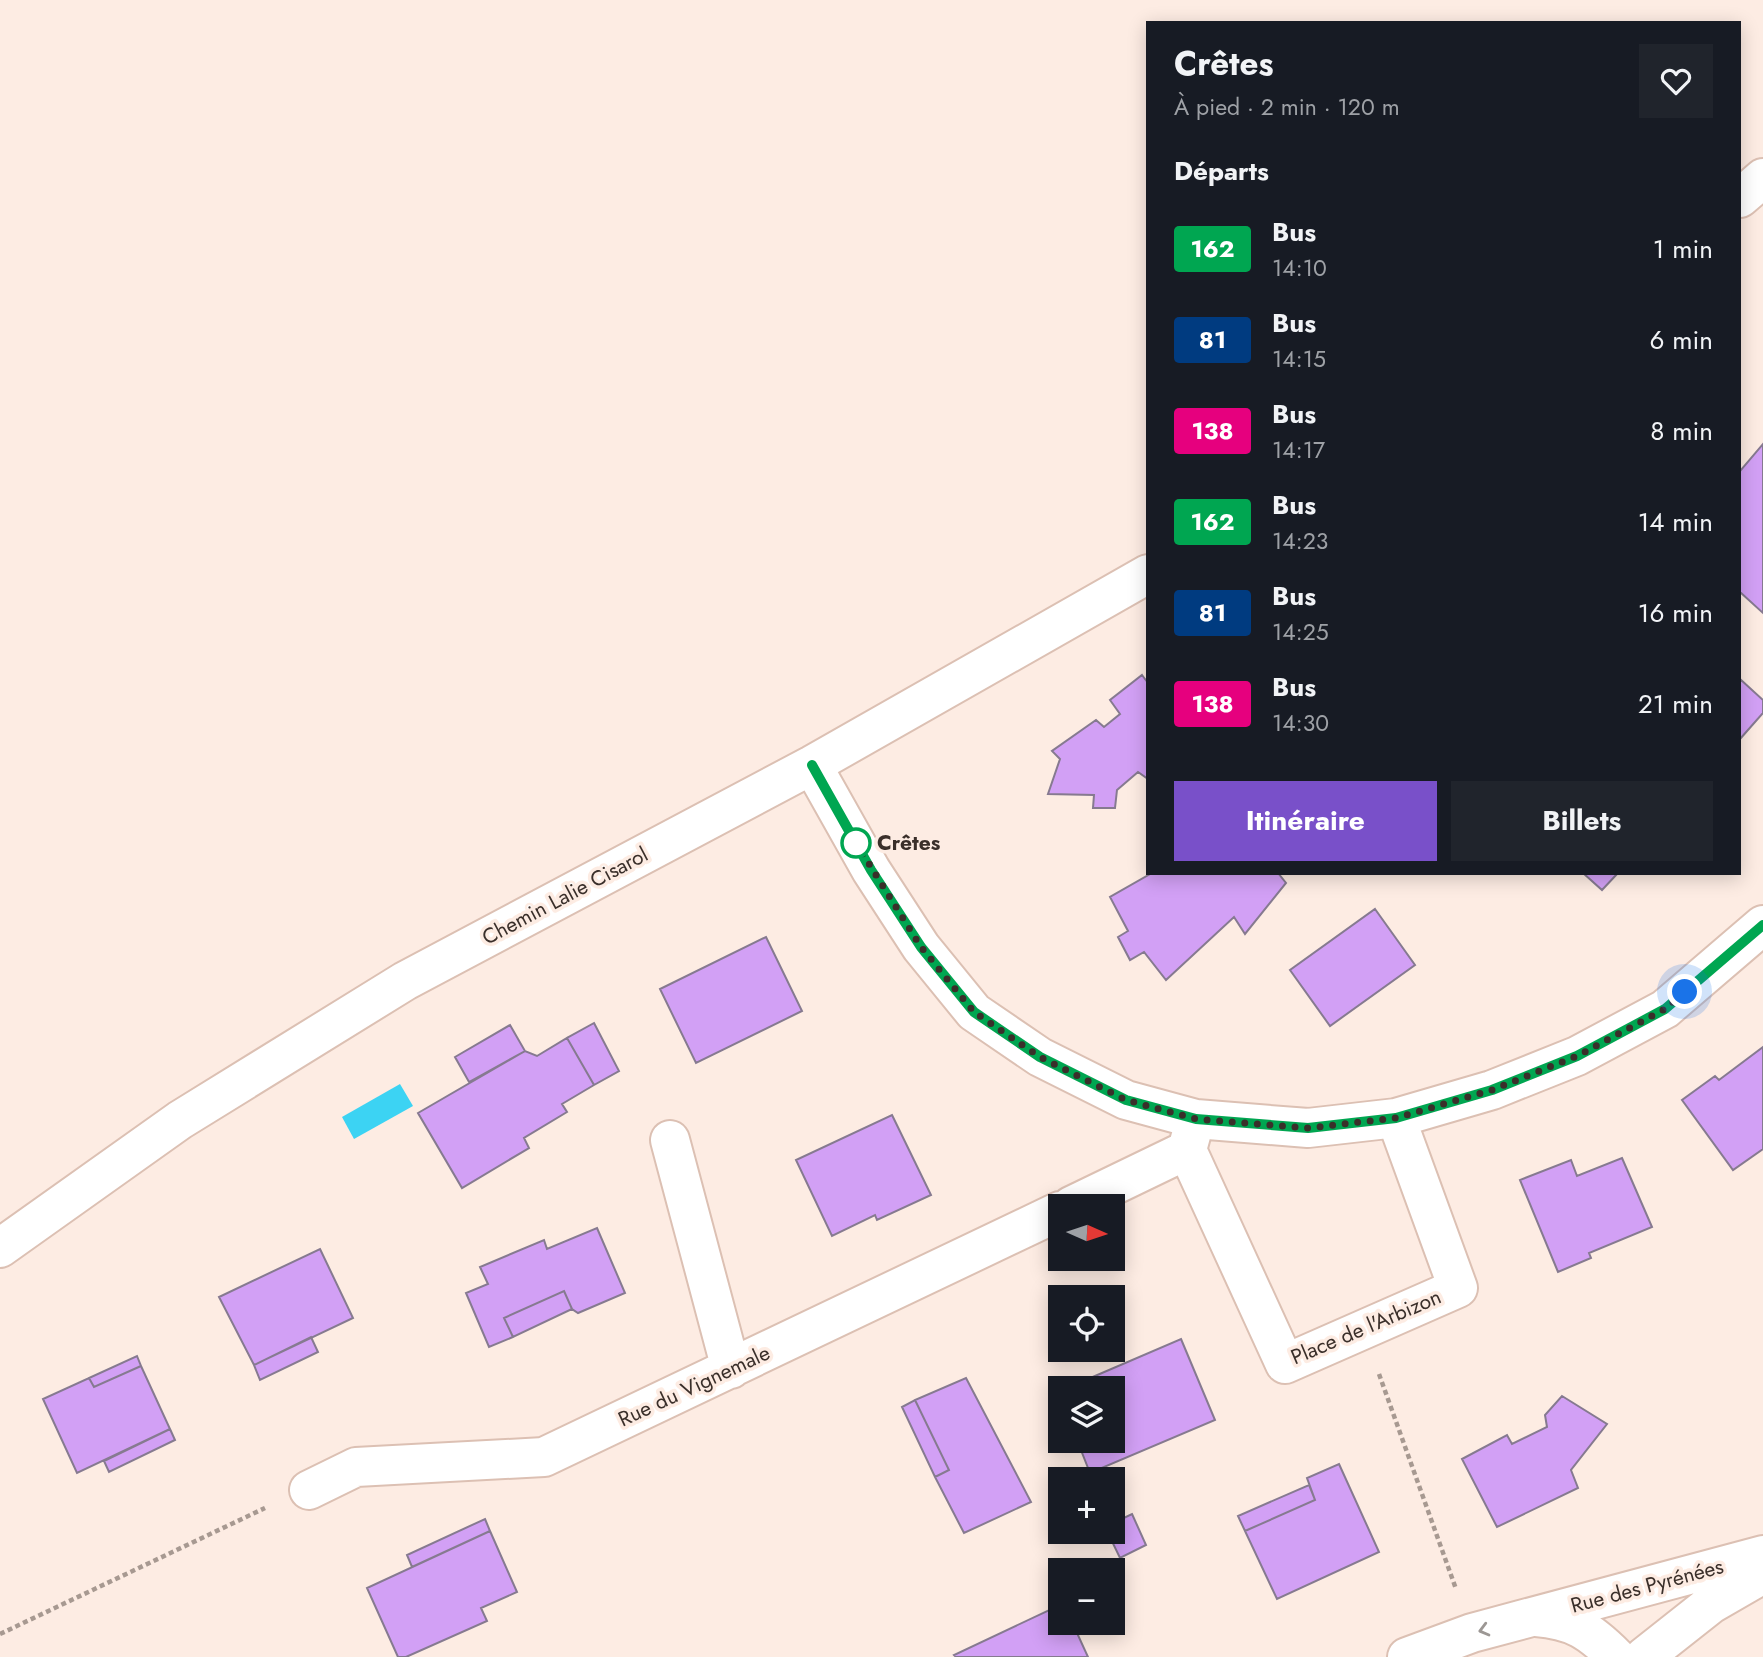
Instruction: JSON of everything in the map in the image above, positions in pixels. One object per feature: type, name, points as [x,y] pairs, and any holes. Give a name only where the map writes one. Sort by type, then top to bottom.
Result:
[{"type":"street","points":[[1741,197],[1763,178]]},
{"type":"street","name":"Chemin Lalie Cisarol","points":[[0,1248],[180,1120],[405,981],[812,765],[1146,575]]},
{"type":"street","points":[[812,765],[871,870],[921,947],[974,1012],[1040,1057],[1191,1135]]},
{"type":"street","points":[[1091,1194],[1191,1135],[1308,1128],[1396,1118],[1492,1090],[1577,1056],[1665,1009],[1763,925]]},
{"type":"street","name":"Place de l'Arbizon","points":[[1191,1135],[1285,1364],[1458,1288],[1396,1118]]},
{"type":"street","points":[[670,1140],[731,1369]]},
{"type":"street","name":"Rue du Vignemale","points":[[309,1490],[356,1467],[544,1457],[1048,1217]]},
{"type":"street","name":"Rue des Pyrénées","points":[[1408,1657],[1472,1633],[1763,1555]]},
{"type":"street","points":[[1644,1657],[1711,1604],[1763,1574]]},
{"type":"street","name":"Rue des Pyrénées","points":[[1531,1617],[1560,1619],[1586,1630],[1616,1657]]},
{"type":"path","points":[[1363,1330],[1472,1633]]},
{"type":"path","points":[[0,1634],[245,1516],[309,1490]]},
{"type":"water","points":[[400,1084],[413,1106],[354,1139],[342,1117]]},
{"type":"building","points":[[1763,444],[1763,613],[1741,593],[1741,470]]},
{"type":"building","points":[[1142,675],[1146,680],[1146,778],[1138,772],[1117,790],[1115,808],[1093,808],[1094,795],[1048,794],[1060,759],[1052,751],[1096,720],[1104,727],[1120,714],[1110,700]]},
{"type":"building","points":[[1741,680],[1763,700],[1763,713],[1741,738]]},
{"type":"building","points":[[1148,875],[1280,875],[1286,883],[1245,934],[1234,917],[1166,980],[1144,952],[1130,960],[1118,937],[1128,931],[1110,897]]},
{"type":"building","points":[[1585,875],[1616,875],[1602,890]]},
{"type":"building","points":[[1375,909],[1415,965],[1330,1026],[1290,970]]},
{"type":"building","points":[[766,937],[802,1011],[696,1063],[660,989]]},
{"type":"building","points":[[594,1023],[619,1071],[594,1085],[567,1038]]},
{"type":"building","points":[[510,1025],[525,1051],[469,1082],[455,1057]]},
{"type":"building","points":[[567,1038],[594,1085],[562,1104],[567,1112],[524,1138],[529,1148],[462,1188],[418,1113],[525,1051],[537,1056]]},
{"type":"building","points":[[1763,1047],[1763,1149],[1733,1170],[1682,1100],[1715,1076],[1719,1080]]},
{"type":"building","points":[[892,1115],[931,1195],[877,1220],[875,1215],[832,1236],[796,1160]]},
{"type":"building","points":[[1622,1158],[1652,1227],[1589,1253],[1591,1258],[1558,1272],[1520,1180],[1571,1160],[1577,1176]]},
{"type":"building","points":[[597,1228],[625,1293],[578,1313],[572,1309],[564,1291],[504,1318],[513,1337],[489,1347],[466,1293],[488,1284],[480,1267],[544,1240],[547,1249]]},
{"type":"building","points":[[320,1249],[353,1318],[254,1365],[219,1297]]},
{"type":"building","points":[[564,1291],[572,1309],[513,1337],[504,1318]]},
{"type":"building","points":[[311,1337],[318,1352],[260,1380],[254,1365]]},
{"type":"building","points":[[1181,1339],[1215,1420],[1104,1467],[1088,1467],[1082,1453],[1125,1453],[1125,1376],[1095,1376]]},
{"type":"building","points":[[137,1356],[141,1366],[94,1387],[89,1378]]},
{"type":"building","points":[[141,1366],[170,1429],[77,1473],[43,1399],[89,1378],[94,1387]]},
{"type":"building","points":[[966,1378],[1031,1502],[964,1533],[935,1477],[949,1470],[915,1400]]},
{"type":"building","points":[[1562,1396],[1607,1424],[1571,1470],[1578,1488],[1497,1527],[1462,1459],[1507,1435],[1512,1444],[1547,1427],[1545,1415]]},
{"type":"building","points":[[915,1400],[949,1470],[935,1477],[902,1407]]},
{"type":"building","points":[[170,1429],[175,1440],[109,1472],[104,1461]]},
{"type":"building","points":[[1339,1464],[1379,1552],[1277,1599],[1245,1531],[1315,1500],[1307,1478]]},
{"type":"building","points":[[1309,1485],[1315,1500],[1245,1531],[1238,1516]]},
{"type":"building","points":[[1132,1514],[1146,1545],[1120,1558],[1113,1544],[1125,1544],[1125,1517]]},
{"type":"building","points":[[485,1519],[490,1531],[412,1567],[407,1555]]},
{"type":"building","points":[[490,1531],[517,1592],[481,1608],[487,1621],[406,1657],[398,1657],[367,1588]]},
{"type":"building","points":[[1048,1611],[1048,1635],[1078,1635],[1088,1657],[956,1657],[954,1655]]},
{"type":"bus line","name":"162","points":[[812,765],[871,870],[921,947],[974,1012],[1040,1057],[1126,1100],[1196,1119],[1308,1128],[1396,1118],[1492,1090],[1577,1056],[1665,1009],[1763,925]]},
{"type":"place","name":"Crêtes","points":[[856,843]]},
{"type":"route","points":[[856,843],[921,947],[974,1012],[1040,1057],[1126,1100],[1196,1119],[1308,1128],[1396,1118],[1492,1090],[1577,1056],[1665,1009],[1685,992]]}]
